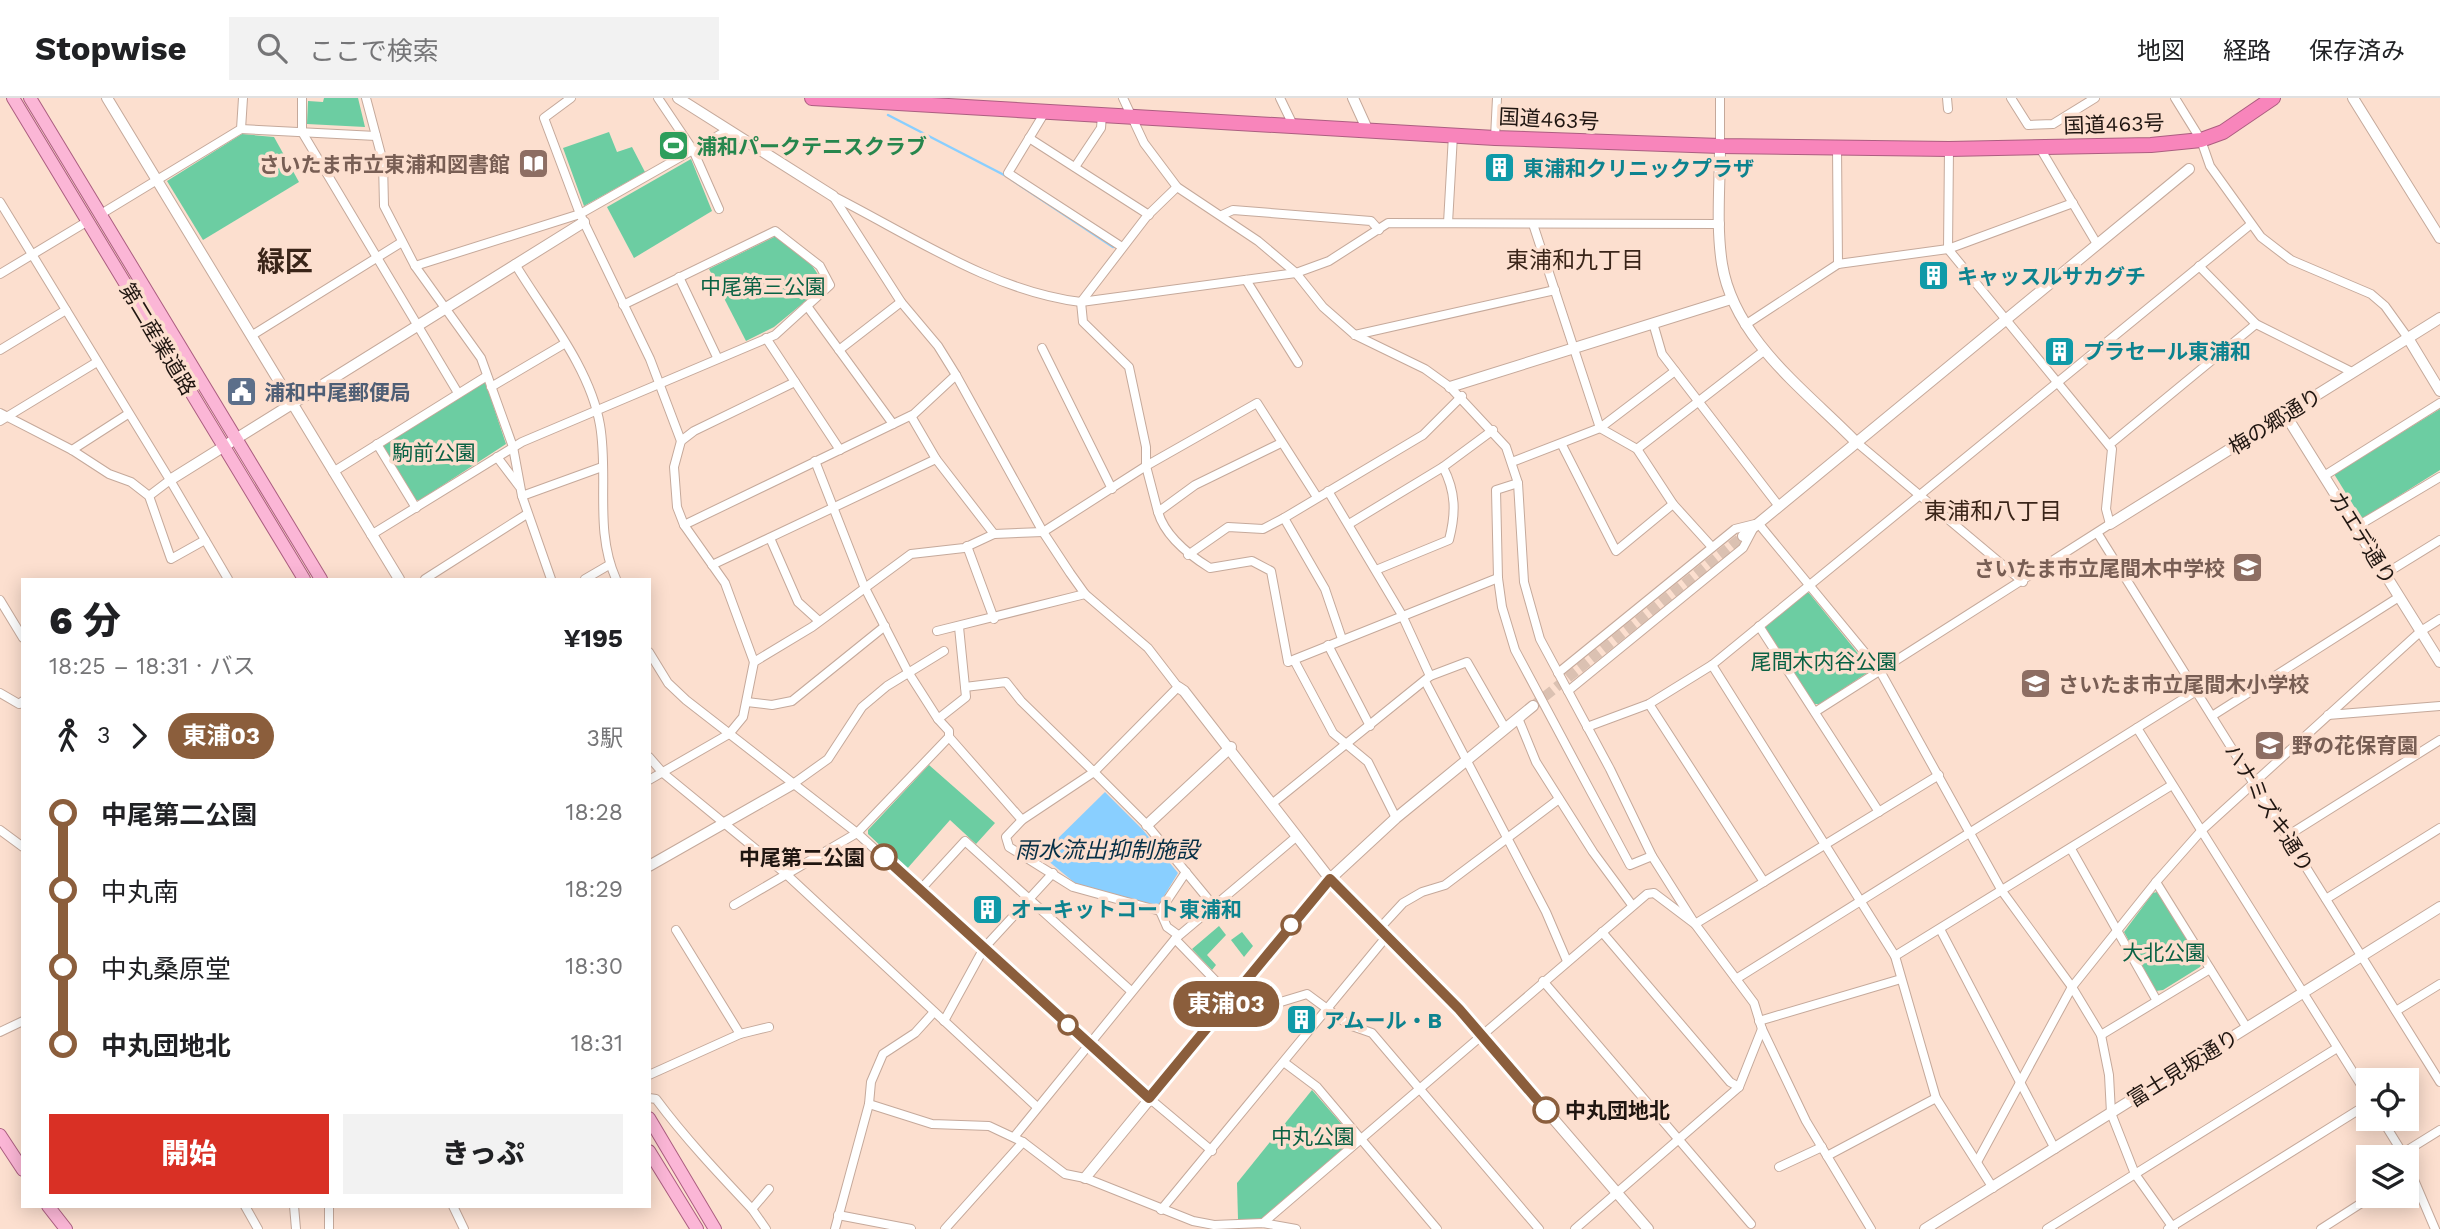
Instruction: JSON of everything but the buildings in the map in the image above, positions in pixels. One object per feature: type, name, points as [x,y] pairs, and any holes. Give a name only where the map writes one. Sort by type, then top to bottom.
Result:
[{"type":"highway","name":"国道463号","points":[[815,98],[1495,138],[1720,146],[1949,149],[2151,145],[2201,140],[2223,132],[2273,98]]},
{"type":"main road","name":"第二産業道路","points":[[13,98],[300,578]]},
{"type":"main road","name":"第二産業道路","points":[[30,98],[319,578]]},
{"type":"main road","points":[[651,1121],[715,1229]]},
{"type":"main road","points":[[0,1135],[21,1167]]},
{"type":"main road","points":[[651,1154],[696,1229]]},
{"type":"main road","points":[[50,1208],[66,1229]]},
{"type":"street","points":[[107,98],[398,578]]},
{"type":"street","points":[[241,129],[243,98]]},
{"type":"street","points":[[302,98],[302,132],[458,393]]},
{"type":"street","points":[[366,98],[383,162],[384,205],[415,265],[481,358],[513,447],[527,514],[551,578]]},
{"type":"street","points":[[571,98],[544,117],[582,218],[659,385],[681,441],[674,467],[677,507],[684,525],[726,583],[754,662],[743,717],[729,734],[651,779]]},
{"type":"street","points":[[658,98],[693,150],[719,209]]},
{"type":"street","points":[[678,98],[833,196],[1003,283],[1047,298],[1081,302],[1296,273],[1329,261],[1388,223],[1720,225]]},
{"type":"street","points":[[1123,98],[1160,166],[1177,187],[1222,215],[1296,273],[1323,307],[1355,335],[1425,369],[1462,397],[1493,430],[1512,462],[1518,483],[1522,568],[1527,601],[1540,639],[1652,856],[1695,924],[1754,1003],[1760,1025],[1827,1157],[1871,1229]]},
{"type":"street","points":[[1280,98],[1294,127]]},
{"type":"street","points":[[1353,98],[1368,131]]},
{"type":"street","points":[[1495,138],[1497,98]]},
{"type":"street","points":[[1720,98],[1721,262],[1731,299],[1745,325],[1765,350],[1855,441],[2023,582]]},
{"type":"street","points":[[1947,98],[1948,109]]},
{"type":"street","points":[[2011,98],[2028,125],[2049,125],[2095,98]]},
{"type":"street","points":[[2175,98],[2201,140],[2210,166],[2250,225],[2285,257],[2371,293],[2385,306],[2408,338],[2440,391]]},
{"type":"street","points":[[2353,98],[2440,237]]},
{"type":"street","points":[[1045,112],[1008,173],[1122,247]]},
{"type":"street","points":[[1074,167],[1101,128],[1102,116]]},
{"type":"street","points":[[101,214],[241,129],[376,136]]},
{"type":"street","points":[[149,496],[223,446],[515,264],[582,218],[728,130]]},
{"type":"street","points":[[1448,223],[1453,135]]},
{"type":"street","points":[[1029,138],[1149,215]]},
{"type":"street","points":[[1837,147],[1838,264]]},
{"type":"street","points":[[2040,148],[2097,244]]},
{"type":"street","points":[[1815,712],[2023,582],[2110,524],[2106,513],[2112,449],[1948,249],[1949,149]]},
{"type":"street","points":[[1743,536],[1855,441],[2189,169]]},
{"type":"street","points":[[1177,187],[1122,247],[1081,302],[1083,322],[1129,368],[1145,444],[1146,466],[1158,512],[1161,521],[1188,555],[1210,568],[1252,561],[1270,571],[1288,662],[1498,578]]},
{"type":"street","points":[[833,196],[901,302],[938,346],[1043,532],[1085,594],[1148,648],[1231,747],[1330,879],[1482,1035],[1647,1229]]},
{"type":"street","points":[[1745,325],[1838,264],[1948,249],[2073,202]]},
{"type":"street","points":[[1,205],[227,578]]},
{"type":"street","points":[[1222,215],[1233,209],[1371,221],[1379,230]]},
{"type":"street","points":[[415,265],[582,218]]},
{"type":"street","points":[[0,274],[88,221]]},
{"type":"street","points":[[1533,224],[1600,428],[1637,449],[1672,504],[1712,547]]},
{"type":"street","points":[[1587,727],[1649,705],[1712,665],[2055,381],[2250,225]]},
{"type":"street","points":[[372,535],[513,447],[596,408],[659,385],[718,357],[775,335],[830,285],[820,265],[775,231],[623,305]]},
{"type":"street","points":[[251,336],[402,242]]},
{"type":"street","points":[[515,264],[588,386],[596,408],[602,467],[603,535],[609,565],[616,578]]},
{"type":"street","points":[[2199,266],[2256,324],[2352,372]]},
{"type":"street","points":[[678,277],[718,357]]},
{"type":"street","points":[[1245,281],[1298,363]]},
{"type":"street","points":[[1355,335],[1555,290]]},
{"type":"street","points":[[1450,387],[1731,299]]},
{"type":"street","points":[[839,349],[901,302]]},
{"type":"street","points":[[807,306],[893,424]]},
{"type":"street","points":[[0,350],[66,310]]},
{"type":"street","name":"梅の郷通り","points":[[2110,524],[2440,318]]},
{"type":"street","points":[[1653,323],[1662,354],[1778,505]]},
{"type":"street","points":[[2109,445],[2256,324]]},
{"type":"street","points":[[766,338],[840,450]]},
{"type":"street","points":[[491,387],[564,344]]},
{"type":"street","points":[[1042,348],[1112,489]]},
{"type":"street","points":[[1637,449],[1765,350]]},
{"type":"street","points":[[2,417],[97,362]]},
{"type":"street","points":[[1512,462],[1562,445],[1600,428],[1675,371]]},
{"type":"street","points":[[684,525],[911,416],[956,375]]},
{"type":"street","points":[[333,472],[487,376]]},
{"type":"street","points":[[681,441],[694,431],[795,382]]},
{"type":"street","points":[[1188,555],[1228,527],[1263,529],[1284,518],[1423,435],[1462,397]]},
{"type":"street","points":[[754,662],[819,621],[911,554],[967,546],[994,534],[1043,532],[1146,466],[1257,403],[1317,497]]},
{"type":"street","points":[[2324,476],[2440,403]]},
{"type":"street","points":[[72,450],[128,414]]},
{"type":"street","name":"カエデ通り","points":[[2285,414],[2440,662]]},
{"type":"street","points":[[911,416],[936,459],[994,534]]},
{"type":"street","points":[[2,417],[72,450],[109,474],[131,482],[149,496],[172,559],[205,540]]},
{"type":"street","points":[[1349,524],[1443,467],[1493,430]]},
{"type":"street","points":[[1158,512],[1195,485],[1281,443]]},
{"type":"street","points":[[377,444],[416,508]]},
{"type":"street","points":[[1562,445],[1616,551],[1672,504]]},
{"type":"street","points":[[497,457],[519,485]]},
{"type":"street","points":[[712,565],[936,459]]},
{"type":"street","points":[[815,461],[864,586],[908,672],[937,719],[949,732],[949,737],[1022,820]]},
{"type":"street","points":[[522,496],[602,467]]},
{"type":"street","points":[[1376,570],[1449,540],[1454,501],[1452,484],[1443,467]]},
{"type":"street","points":[[2356,527],[2440,477]]},
{"type":"street","points":[[1518,483],[1496,490],[1498,578],[1507,625],[1527,676],[1630,865],[1652,856]]},
{"type":"street","points":[[1328,491],[1402,615],[1427,679],[1465,761],[1546,912],[1567,961]]},
{"type":"street","points":[[427,578],[527,514]]},
{"type":"street","points":[[1284,518],[1325,589],[1342,639]]},
{"type":"street","points":[[1758,523],[1880,671],[2002,891],[2072,987],[2101,1035],[2109,1075],[2111,1113],[2135,1174],[2171,1228],[2356,1112]]},
{"type":"street","points":[[1558,673],[1734,529],[1758,523]]},
{"type":"street","points":[[1568,691],[1742,548],[1758,523]]},
{"type":"street","name":"ハナミズキ通り","points":[[2098,534],[2440,1082]]},
{"type":"street","points":[[770,538],[798,601],[819,621]]},
{"type":"street","points":[[2385,574],[2440,540]]},
{"type":"street","points":[[967,546],[994,619]]},
{"type":"street","points":[[587,578],[609,565]]},
{"type":"street","points":[[937,631],[994,619],[1085,594]]},
{"type":"street","points":[[2212,716],[2399,597]]},
{"type":"street","points":[[0,600],[21,635]]},
{"type":"street","points":[[1977,1162],[2072,987],[2156,882],[2202,830],[2421,631],[2440,619]]},
{"type":"street","points":[[747,702],[772,705],[792,701],[885,626]]},
{"type":"street","points":[[937,719],[964,701],[959,626]]},
{"type":"street","points":[[1759,626],[1879,812]]},
{"type":"street","points":[[1328,645],[1370,726]]},
{"type":"street","points":[[651,865],[793,784],[828,759],[862,707],[908,672],[944,651]]},
{"type":"street","points":[[651,656],[668,683],[857,833],[1149,1098],[1212,1151]]},
{"type":"street","points":[[1294,660],[1333,733],[1368,762],[1396,818]]},
{"type":"street","points":[[1273,803],[1347,747],[1427,679],[1467,662],[1505,729]]},
{"type":"street","points":[[1712,665],[1895,956],[1936,1098],[1993,1188]]},
{"type":"street","points":[[965,687],[1006,682],[1021,701],[1147,825],[1213,905]]},
{"type":"street","points":[[1160,911],[1073,887],[1009,848],[1006,837],[1022,820],[1094,772],[1178,687]]},
{"type":"street","points":[[1736,979],[2196,691]]},
{"type":"street","points":[[0,693],[19,704],[21,702]]},
{"type":"street","points":[[1649,705],[1764,882]]},
{"type":"street","points":[[1085,1178],[1330,879],[1396,818],[1533,706]]},
{"type":"street","points":[[2328,715],[2440,706]]},
{"type":"street","points":[[1518,718],[1536,762],[1632,905]]},
{"type":"street","points":[[2137,728],[2356,1077]]},
{"type":"street","points":[[734,905],[857,833],[949,737]]},
{"type":"street","points":[[2287,836],[2440,740]]},
{"type":"street","points":[[1147,825],[1231,747]]},
{"type":"street","points":[[651,759],[663,773],[786,874],[1037,1107]]},
{"type":"street","points":[[1695,924],[1939,775]]},
{"type":"street","points":[[1895,956],[2172,785]]},
{"type":"street","points":[[1161,1210],[1284,1063],[1404,903],[1422,892],[1445,885],[1559,799]]},
{"type":"street","points":[[2326,899],[2440,828]]},
{"type":"street","points":[[0,830],[21,846]]},
{"type":"street","points":[[1014,1137],[1177,937],[1296,837]]},
{"type":"street","points":[[920,890],[965,841],[1131,991]]},
{"type":"street","points":[[2071,849],[2157,1001]]},
{"type":"street","points":[[1160,911],[1186,872]]},
{"type":"street","points":[[944,1021],[984,948],[1053,873]]},
{"type":"street","points":[[2156,882],[2247,1028]]},
{"type":"street","points":[[1264,1223],[1632,905],[1654,893],[1695,924]]},
{"type":"street","name":"富士見坂通り","points":[[1925,1229],[2440,907]]},
{"type":"street","points":[[1160,911],[1167,927],[1241,1007],[1261,1008],[1307,994],[1349,1025],[1372,1033],[1539,1229]]},
{"type":"street","points":[[1940,929],[2054,1149]]},
{"type":"street","points":[[676,930],[740,1034]]},
{"type":"street","points":[[1602,933],[1730,1082],[1740,1087]]},
{"type":"street","points":[[2101,1035],[2210,969]]},
{"type":"street","points":[[1760,1025],[1901,979]]},
{"type":"street","points":[[1543,981],[1751,1224]]},
{"type":"street","points":[[2396,1012],[2440,984]]},
{"type":"street","points":[[835,1229],[869,1104],[871,1082],[883,1054],[915,1033],[934,1012]]},
{"type":"street","points":[[0,1032],[21,1022]]},
{"type":"street","points":[[1575,1229],[1740,1087],[1760,1025]]},
{"type":"street","points":[[651,1074],[740,1034],[769,1027]]},
{"type":"street","points":[[2047,1229],[2337,1048]]},
{"type":"street","points":[[2430,1065],[2440,1059]]},
{"type":"street","points":[[1284,1063],[1317,1087],[1437,1229]]},
{"type":"street","points":[[651,1098],[656,1099],[691,1146],[709,1161],[752,1209],[766,1229]]},
{"type":"street","points":[[1827,1157],[1936,1098]]},
{"type":"street","points":[[869,1104],[932,1124],[989,1126],[1023,1142],[1065,1174],[1085,1178],[1161,1210],[1214,1225],[1264,1223],[1296,1229]]},
{"type":"street","points":[[2419,1146],[2440,1130]]},
{"type":"street","points":[[946,1229],[1023,1142]]},
{"type":"street","points":[[1779,1167],[1822,1147]]},
{"type":"street","points":[[752,1209],[769,1189]]},
{"type":"street","points":[[2419,1195],[2435,1229]]},
{"type":"street","points":[[2320,1229],[2356,1206]]},
{"type":"street","points":[[246,1208],[258,1229]]},
{"type":"street","points":[[294,1208],[296,1229]]},
{"type":"street","points":[[329,1229],[330,1208]]},
{"type":"street","points":[[454,1208],[464,1229]]},
{"type":"street","points":[[838,1214],[911,1229]]},
{"type":"green space","points":[[324,98],[358,98],[365,127],[307,124],[308,101],[323,102]]},
{"type":"green space","points":[[609,132],[617,152],[632,147],[645,172],[584,206],[563,148]]},
{"type":"green space","points":[[242,134],[274,137],[299,182],[203,240],[167,181]]},
{"type":"green space","points":[[691,159],[712,211],[634,258],[607,207]]},
{"type":"green space","name":"中尾第三公園","points":[[778,235],[811,264],[825,285],[774,327],[746,341],[709,269]]},
{"type":"green space","name":"駒前公園","points":[[485,381],[506,444],[420,500],[414,500],[384,450],[384,444]]},
{"type":"green space","points":[[2440,409],[2440,470],[2362,519],[2334,474]]},
{"type":"green space","name":"尾間木内谷公園","points":[[1804,593],[1809,593],[1870,671],[1820,704],[1814,704],[1766,630],[1766,625]]},
{"type":"green space","name":"中尾第二公園","points":[[929,765],[995,823],[976,844],[950,820],[906,870],[868,834],[868,830]]},
{"type":"green space","name":"大北公園","points":[[2157,892],[2202,963],[2200,967],[2163,990],[2156,991],[2124,932],[2153,893]]},
{"type":"green space","points":[[1219,926],[1226,935],[1207,955],[1216,965],[1212,970],[1192,949]]},
{"type":"green space","points":[[1242,932],[1253,946],[1244,957],[1231,940]]},
{"type":"green space","name":"中丸公園","points":[[1312,1090],[1352,1136],[1351,1142],[1261,1219],[1238,1219],[1237,1183]]},
{"type":"water","name":"雨水流出抑制施設","points":[[1105,792],[1143,830],[1178,873],[1158,906],[1075,883],[1041,855]]},
{"type":"waterway","points":[[888,115],[1006,176]]},
{"type":"waterway","points":[[1012,180],[1113,247]]},
{"type":"tunnel","points":[[1533,706],[1743,536]]},
{"type":"bus line","name":"東浦03","points":[[884,857],[1149,1098],[1330,879],[1459,1009],[1546,1110]]},
{"type":"place","name":"浦和パークテニスクラブ","points":[[673,146]]},
{"type":"place","name":"さいたま市立東浦和図書館","points":[[533,164]]},
{"type":"place","name":"東浦和クリニックプラザ","points":[[1500,168]]},
{"type":"place","name":"キャッスルサカグチ","points":[[1934,276]]},
{"type":"place","name":"プラセール東浦和","points":[[2060,351]]},
{"type":"place","name":"浦和中尾郵便局","points":[[241,392]]},
{"type":"place","name":"さいたま市立尾間木中学校","points":[[2248,568]]},
{"type":"place","name":"さいたま市立尾間木小学校","points":[[2035,684]]},
{"type":"place","name":"野の花保育園","points":[[2269,745]]},
{"type":"place","name":"中尾第二公園","points":[[884,857]]},
{"type":"place","name":"オーキットコート東浦和","points":[[988,909]]},
{"type":"place","name":"アムール・B","points":[[1301,1020]]},
{"type":"place","name":"中丸団地北","points":[[1546,1110]]},
{"type":"district","name":"東浦和九丁目","points":[[1575,260]]},
{"type":"district","name":"緑区","points":[[285,261]]},
{"type":"district","name":"東浦和八丁目","points":[[1993,511]]}]
